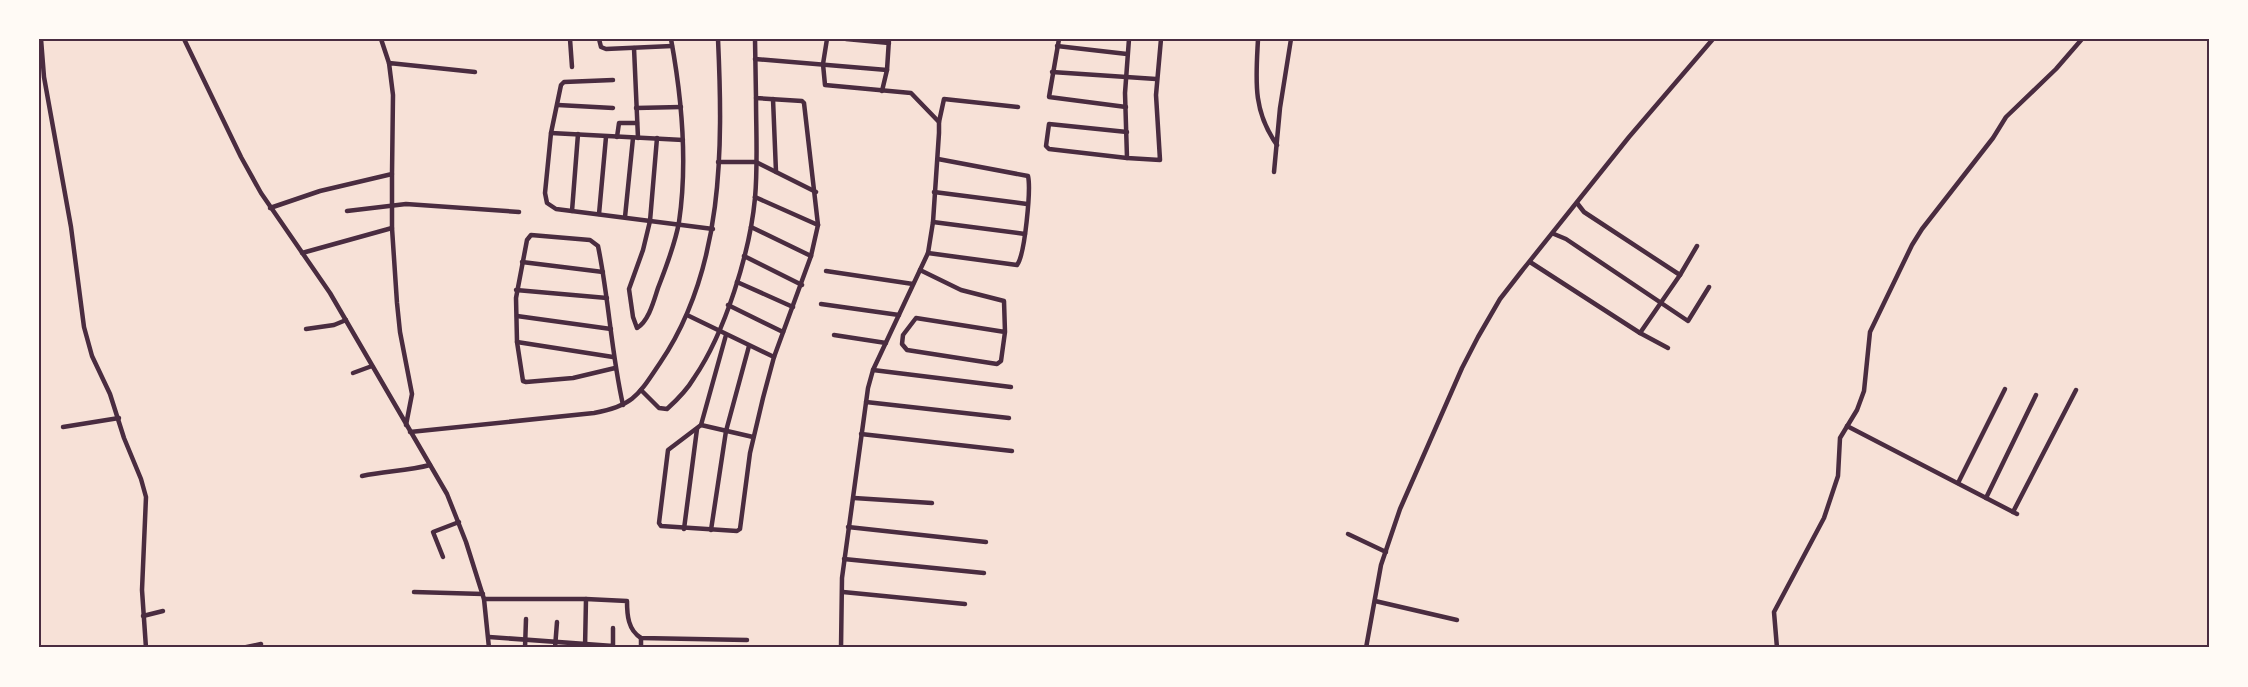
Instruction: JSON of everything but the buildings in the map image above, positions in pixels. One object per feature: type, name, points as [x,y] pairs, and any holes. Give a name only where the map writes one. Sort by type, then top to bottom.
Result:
[{"type":"street","points":[[41,39],[44,77],[71,227],[84,327],[92,356],[110,393],[146,497],[143,616],[146,648]]},
{"type":"street","points":[[184,39],[241,158],[270,208],[319,275],[447,494],[459,522],[483,597],[489,648]]},
{"type":"street","points":[[381,39],[389,63],[393,95],[392,228],[400,332],[412,394],[406,425]]},
{"type":"street","points":[[570,39],[572,67]]},
{"type":"street","points":[[599,39],[601,47],[606,49],[672,46]]},
{"type":"street","points":[[657,138],[650,221],[643,250],[629,289],[633,317],[638,328],[651,309],[678,224],[683,140],[681,106],[671,39]]},
{"type":"street","points":[[410,432],[606,411],[634,399],[678,334],[687,315],[713,229],[720,86],[718,39]]},
{"type":"street","points":[[641,390],[659,408],[667,409],[696,375],[718,331],[737,282],[751,227],[755,197],[754,39]]},
{"type":"street","points":[[827,39],[823,64],[825,85],[911,93],[939,122]]},
{"type":"street","points":[[846,39],[889,41],[887,69],[882,91]]},
{"type":"street","points":[[1059,39],[1052,72],[1050,98],[1126,107]]},
{"type":"street","points":[[1127,158],[1126,78],[1129,39]]},
{"type":"street","points":[[1127,132],[1049,124],[1046,146],[1049,149],[1160,160],[1156,79],[1161,39]]},
{"type":"street","points":[[1258,39],[1256,93],[1264,122],[1277,145]]},
{"type":"street","points":[[1274,172],[1280,108],[1291,39]]},
{"type":"street","points":[[1366,648],[1381,565],[1400,510],[1462,368],[1500,299],[1629,137],[1713,39]]},
{"type":"street","points":[[1777,648],[1774,612],[1824,518],[1838,476],[1840,438],[1857,410],[1864,390],[1870,333],[1912,245],[1994,138],[2006,117],[2056,69],[2082,39]]},
{"type":"street","points":[[1058,46],[1127,54]]},
{"type":"street","points":[[626,217],[638,123],[634,48]]},
{"type":"street","points":[[755,59],[887,69]]},
{"type":"street","points":[[389,63],[475,72]]},
{"type":"street","points":[[1052,72],[1156,79]]},
{"type":"street","points":[[613,80],[564,82],[561,85],[551,133],[545,199],[552,208],[713,229]]},
{"type":"street","points":[[753,437],[699,427],[668,450],[659,523],[661,526],[737,531],[741,528],[753,437],[774,357],[802,285],[818,225],[804,103],[756,98]]},
{"type":"street","points":[[773,99],[776,172]]},
{"type":"street","points":[[842,648],[844,559],[866,402],[873,370],[928,253],[933,222],[939,122],[944,99],[1018,107]]},
{"type":"street","points":[[558,105],[613,108]]},
{"type":"street","points":[[636,108],[681,106]]},
{"type":"street","points":[[617,137],[619,123],[638,123]]},
{"type":"street","points":[[551,133],[683,140]]},
{"type":"street","points":[[572,211],[578,134]]},
{"type":"street","points":[[599,214],[606,137]]},
{"type":"street","points":[[928,253],[1017,265],[1022,254],[1025,234],[1029,179],[1026,175],[938,159]]},
{"type":"street","points":[[718,162],[756,162],[816,192]]},
{"type":"street","points":[[270,208],[320,190],[392,174]]},
{"type":"street","points":[[934,192],[1027,204]]},
{"type":"street","points":[[755,197],[818,225]]},
{"type":"street","points":[[1577,203],[1584,212],[1680,275]]},
{"type":"street","points":[[347,211],[393,204],[519,212]]},
{"type":"street","points":[[933,222],[1025,234]]},
{"type":"street","points":[[751,227],[811,256]]},
{"type":"street","points":[[302,253],[392,228]]},
{"type":"street","points":[[1554,234],[1688,321],[1709,287]]},
{"type":"street","points":[[615,368],[573,378],[526,382],[522,378],[517,342],[516,290],[527,240],[531,235],[590,240],[598,246],[607,298],[613,357],[623,405]]},
{"type":"street","points":[[1640,333],[1697,246]]},
{"type":"street","points":[[744,256],[802,285]]},
{"type":"street","points":[[522,262],[603,272]]},
{"type":"street","points":[[1530,262],[1640,333],[1668,348]]},
{"type":"street","points":[[920,270],[961,290],[1004,301],[1005,332],[1001,361],[997,363],[907,350],[902,344],[903,334],[916,318],[1005,332]]},
{"type":"street","points":[[826,271],[913,284]]},
{"type":"street","points":[[737,282],[793,307]]},
{"type":"street","points":[[516,290],[607,298]]},
{"type":"street","points":[[821,304],[899,315]]},
{"type":"street","points":[[728,305],[783,332]]},
{"type":"street","points":[[687,315],[774,357]]},
{"type":"street","points":[[517,316],[611,329]]},
{"type":"street","points":[[306,329],[334,325],[346,320]]},
{"type":"street","points":[[684,529],[699,427],[726,335]]},
{"type":"street","points":[[834,335],[886,343]]},
{"type":"street","points":[[517,342],[613,357]]},
{"type":"street","points":[[711,530],[726,431],[749,346]]},
{"type":"street","points":[[353,373],[372,366]]},
{"type":"street","points":[[873,370],[1011,387]]},
{"type":"street","points":[[1958,483],[2005,388]]},
{"type":"street","points":[[1846,426],[2015,513],[2076,390]]},
{"type":"street","points":[[1986,498],[2036,395]]},
{"type":"street","points":[[866,402],[1009,418]]},
{"type":"street","points":[[63,427],[119,418]]},
{"type":"street","points":[[861,434],[1012,451]]},
{"type":"street","points":[[362,476],[381,472],[407,471],[430,465]]},
{"type":"street","points":[[854,498],[932,503]]},
{"type":"street","points":[[443,557],[433,532],[459,522]]},
{"type":"street","points":[[848,527],[986,542]]},
{"type":"street","points":[[1348,534],[1386,552]]},
{"type":"street","points":[[844,559],[984,573]]},
{"type":"street","points":[[414,592],[483,597],[627,601],[630,624],[635,634],[641,638],[747,640]]},
{"type":"street","points":[[843,592],[965,604]]},
{"type":"street","points":[[585,647],[586,599]]},
{"type":"street","points":[[1375,601],[1457,620]]},
{"type":"street","points":[[143,616],[163,611]]},
{"type":"street","points":[[525,648],[526,619]]},
{"type":"street","points":[[555,645],[557,622]]},
{"type":"street","points":[[489,637],[555,645],[613,647],[613,628]]},
{"type":"street","points":[[641,638],[641,648]]},
{"type":"street","points":[[242,648],[261,644]]}]
